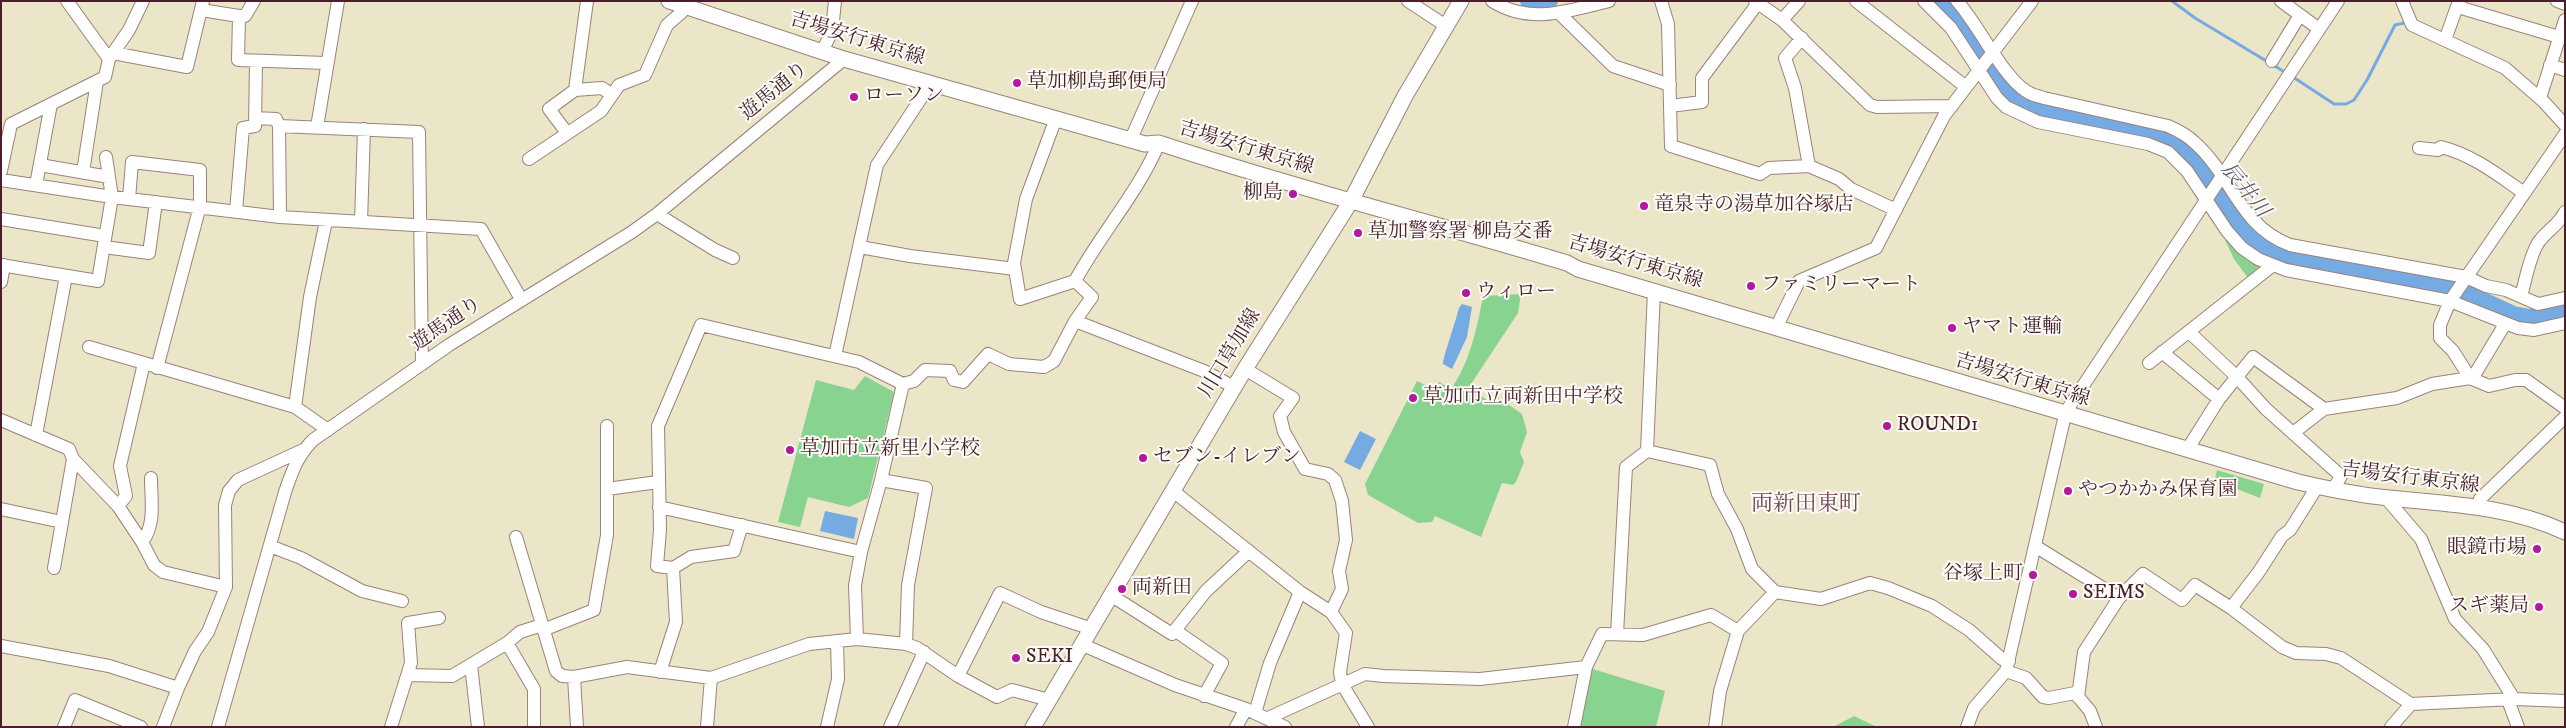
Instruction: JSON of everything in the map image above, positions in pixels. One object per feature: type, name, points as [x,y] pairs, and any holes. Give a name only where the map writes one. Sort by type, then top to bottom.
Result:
[{"type":"main road","name":"吉場安行東京線","points":[[669,1],[822,52],[1145,144],[1159,143],[1251,173],[1466,232],[2065,415],[2317,487],[2386,498],[2478,507],[2523,516],[2565,532]]},
{"type":"main road","name":"川口草加線","points":[[1034,727],[1244,369],[1351,201],[1405,96],[1461,1]]},
{"type":"street","points":[[67,1],[111,56],[186,67],[202,6],[245,16],[254,1]]},
{"type":"street","points":[[1,171],[11,124],[105,77],[111,56],[129,30],[142,1]]},
{"type":"street","points":[[317,127],[326,63],[338,1]]},
{"type":"street","points":[[575,90],[587,1]]},
{"type":"street","points":[[822,52],[832,31],[835,1]]},
{"type":"street","points":[[1131,139],[1192,1]]},
{"type":"street","points":[[1408,1],[1446,26]]},
{"type":"street","points":[[1492,1],[1500,6],[1532,16],[1559,13],[1609,1]]},
{"type":"street","points":[[1661,1],[1668,24],[1672,146],[1760,174],[1769,168],[1809,166],[1839,179],[1851,189],[1896,210]]},
{"type":"street","points":[[1782,20],[1798,1]]},
{"type":"street","points":[[1856,1],[1966,87]]},
{"type":"street","points":[[1924,1],[1951,28],[1996,98],[2006,107],[2038,122],[2148,144],[2168,152],[2180,162],[2242,248],[2258,259],[2295,272],[2451,299],[2505,324],[2534,330],[2565,323]]},
{"type":"street","points":[[1957,1],[1970,16],[1992,53],[2026,92],[2044,98],[2168,126],[2194,142],[2252,220],[2265,233],[2278,240],[2290,245],[2464,280],[2521,296],[2538,304],[2565,298]]},
{"type":"street","points":[[1776,328],[1798,281],[1876,248],[1952,106],[2032,1]]},
{"type":"street","points":[[1967,727],[1974,708],[2008,666],[2065,415],[2338,1]]},
{"type":"street","points":[[2402,1],[2412,25],[2506,68],[2540,98],[2565,125]]},
{"type":"street","points":[[2557,1],[2565,4]]},
{"type":"street","points":[[1670,106],[1702,102],[1702,78],[1757,2],[1782,20],[1802,38],[1870,105],[1877,107],[1952,106]]},
{"type":"street","points":[[2284,2],[2319,29]]},
{"type":"street","points":[[2445,40],[2459,4],[2560,44]]},
{"type":"street","points":[[529,159],[601,111],[619,85],[645,76],[667,25],[685,7]]},
{"type":"street","points":[[1559,13],[1613,66],[1670,85]]},
{"type":"street","points":[[2272,61],[2300,15]]},
{"type":"street","points":[[239,16],[238,60],[326,63]]},
{"type":"street","points":[[2540,98],[2550,65],[2560,44],[2565,20]]},
{"type":"street","points":[[1802,38],[1785,58],[1794,88],[1809,166]]},
{"type":"street","name":"遊馬通り","points":[[218,727],[294,465],[302,450],[422,364],[521,299],[632,232],[657,214],[844,58]]},
{"type":"street","points":[[236,211],[243,128],[255,126],[256,61]]},
{"type":"street","points":[[2550,65],[2565,70]]},
{"type":"street","points":[[83,172],[97,81]]},
{"type":"street","points":[[835,356],[877,165],[931,83]]},
{"type":"street","points":[[567,133],[550,109],[575,90],[602,88],[612,95]]},
{"type":"street","points":[[36,185],[51,104]]},
{"type":"street","points":[[255,118],[276,119],[279,126],[280,217]]},
{"type":"street","points":[[1056,118],[1026,199],[1014,263],[1020,299],[1075,280],[1147,172],[1159,143]]},
{"type":"street","points":[[279,126],[419,132],[422,364]]},
{"type":"street","points":[[361,222],[364,129]]},
{"type":"street","points":[[2565,134],[2451,299],[2440,325],[2440,338],[2453,351],[2471,378],[2489,386],[2515,380],[2526,380],[2565,408]]},
{"type":"street","points":[[2419,148],[2438,150],[2441,147],[2456,151],[2484,165],[2524,193]]},
{"type":"street","points":[[1,282],[3,265],[98,281],[112,197],[106,157]]},
{"type":"street","points":[[129,199],[126,161],[200,170],[200,206],[157,368]]},
{"type":"street","points":[[40,165],[109,177]]},
{"type":"street","points":[[1,180],[112,197],[280,217],[481,229],[521,299]]},
{"type":"street","points":[[1,219],[149,253],[156,202]]},
{"type":"street","points":[[657,214],[715,250],[733,258]]},
{"type":"street","points":[[2521,296],[2532,257],[2539,242],[2564,218]]},
{"type":"street","points":[[295,407],[310,299],[326,221]]},
{"type":"street","points":[[860,247],[910,256],[1015,270]]},
{"type":"street","points":[[2149,362],[2273,265]]},
{"type":"street","points":[[36,435],[66,276]]},
{"type":"street","points":[[742,525],[734,551],[691,557],[673,568],[657,566],[660,530],[658,426],[701,325],[859,362],[903,384],[914,380],[925,370],[950,371],[954,380],[963,382],[988,354],[1010,364],[1044,367],[1054,361],[1075,321],[1092,297],[1075,280]]},
{"type":"street","points":[[1647,451],[1654,291]]},
{"type":"street","points":[[1075,321],[1204,371],[1234,387]]},
{"type":"street","points":[[2293,433],[2324,409],[2397,398],[2432,384],[2471,378],[2505,324]]},
{"type":"street","points":[[2188,332],[2236,376],[2266,409],[2341,476],[2333,490]]},
{"type":"street","points":[[89,347],[295,407],[328,430]]},
{"type":"street","points":[[2162,352],[2219,399]]},
{"type":"street","points":[[2187,450],[2219,399],[2253,357],[2324,409]]},
{"type":"street","points":[[118,506],[126,496],[120,466],[144,363]]},
{"type":"street","points":[[1244,369],[1293,398],[1280,416],[1284,432],[1305,469],[1328,474],[1335,480],[1340,490],[1346,540],[1339,571],[1342,589],[1331,612]]},
{"type":"street","points":[[857,639],[855,585],[861,552],[881,480],[903,384]]},
{"type":"street","points":[[2478,507],[2480,499],[2565,418]]},
{"type":"street","points":[[1,420],[69,449],[73,459],[118,506],[142,542],[154,565],[163,572],[226,587]]},
{"type":"street","points":[[408,675],[452,676],[507,643],[520,632],[542,628],[594,610],[607,534],[606,426]]},
{"type":"street","points":[[163,727],[178,688],[195,651],[208,632],[226,587],[225,505],[229,491],[238,480],[302,450]]},
{"type":"street","points":[[1617,634],[1626,467],[1647,451],[1710,465],[1718,494],[1737,529],[1752,569],[1775,592],[1821,599],[1870,583],[1888,588],[1932,606],[1969,630],[2008,666],[2026,678],[2043,697],[2050,698],[2075,693],[2093,716],[2096,727]]},
{"type":"street","points":[[54,568],[73,459]]},
{"type":"street","points":[[142,542],[147,536],[152,520],[151,478]]},
{"type":"street","points":[[881,480],[926,488],[908,585],[906,644]]},
{"type":"street","points":[[607,489],[658,482]]},
{"type":"street","points":[[2231,608],[2258,574],[2282,536],[2290,530],[2317,487]]},
{"type":"street","points":[[1173,491],[1300,592],[1331,612],[1346,633],[1340,672],[1342,684],[1368,727]]},
{"type":"street","points":[[2386,498],[2421,539],[2455,619],[2483,649],[2511,700],[2518,727]]},
{"type":"street","points":[[659,507],[861,552]]},
{"type":"street","points":[[1,508],[62,522]]},
{"type":"street","points":[[516,537],[556,671],[562,676],[574,677],[626,667],[711,678],[809,644],[857,639],[906,644],[924,652],[958,676],[996,697],[1012,690],[1049,700]]},
{"type":"street","points":[[270,546],[301,558],[362,591],[402,601]]},
{"type":"street","points":[[2035,546],[2119,598]]},
{"type":"street","points":[[1112,596],[1172,634],[1206,591],[1248,551]]},
{"type":"street","points":[[660,672],[676,622],[673,568]]},
{"type":"street","points":[[2078,697],[2084,652],[2119,598],[2143,574],[2182,600],[2195,585],[2231,608],[2282,647],[2296,653],[2326,654],[2341,658],[2411,704],[2511,700],[2565,701]]},
{"type":"street","points":[[1236,727],[1251,711],[1300,592]]},
{"type":"street","points":[[1715,727],[1720,691],[1738,631],[1775,592]]},
{"type":"street","points":[[958,676],[1000,593],[1041,612],[1092,629]]},
{"type":"street","points":[[1574,727],[1586,667],[1602,634],[1643,635],[1711,615],[1738,631]]},
{"type":"street","points":[[391,727],[411,663],[408,623],[440,618]]},
{"type":"street","points":[[1176,631],[1222,663],[1204,696]]},
{"type":"street","points":[[826,727],[838,679],[837,641]]},
{"type":"street","points":[[507,643],[534,689],[534,727]]},
{"type":"street","points":[[1083,645],[1204,696],[1251,711],[1285,727]]},
{"type":"street","points":[[1,646],[109,666],[178,688]]},
{"type":"street","points":[[891,726],[924,652]]},
{"type":"street","points":[[471,665],[478,727]]},
{"type":"street","points":[[1268,718],[1365,674],[1480,679],[1586,667]]},
{"type":"street","points":[[574,677],[574,726]]},
{"type":"street","points":[[707,727],[711,678]]},
{"type":"street","points":[[64,727],[75,700],[141,727]]},
{"type":"street","points":[[2391,727],[2411,704]]},
{"type":"green space","points":[[2225,240],[2230,241],[2263,267],[2248,278],[2234,259]]},
{"type":"green space","points":[[1521,294],[1518,313],[1469,387],[1491,403],[1496,396],[1522,414],[1527,432],[1520,452],[1524,462],[1516,482],[1513,485],[1502,483],[1481,537],[1435,516],[1432,522],[1418,523],[1368,495],[1365,484],[1417,381],[1433,389],[1439,382],[1451,389],[1458,379],[1468,356],[1483,296]]},
{"type":"green space","points":[[865,376],[894,392],[868,498],[849,507],[808,497],[800,527],[778,522],[816,380],[854,390]]},
{"type":"green space","points":[[2217,470],[2264,484],[2260,498],[2229,486],[2230,482],[2215,478]]},
{"type":"green space","points":[[1586,667],[1665,691],[1656,727],[1574,727]]},
{"type":"green space","points":[[1854,716],[1877,727],[1833,727]]},
{"type":"water","points":[[1462,304],[1472,307],[1467,337],[1452,369],[1443,364],[1443,361],[1459,308]]},
{"type":"water","points":[[1360,431],[1376,439],[1360,470],[1344,462]]},
{"type":"water","points":[[825,511],[858,518],[854,539],[820,531]]},
{"type":"waterway","name":"辰井川","points":[[1529,1],[1549,1]]},
{"type":"waterway","name":"辰井川","points":[[1941,1],[1951,12],[2000,83],[2021,102],[2039,110],[2058,115],[2142,130],[2161,136],[2178,145],[2187,152],[2206,174],[2250,238],[2259,246],[2291,257],[2461,291],[2513,315],[2530,318],[2565,311]]},
{"type":"waterway","points":[[2172,1],[2195,18],[2283,71]]},
{"type":"waterway","points":[[2293,77],[2334,104],[2346,104],[2354,100],[2367,80],[2395,25],[2404,23]]},
{"type":"place","name":"草加柳島郵便局","points":[[1017,83]]},
{"type":"place","name":"ローソン","points":[[854,97]]},
{"type":"place","name":"柳島","points":[[1293,194]]},
{"type":"place","name":"竜泉寺の湯草加谷塚店","points":[[1644,206]]},
{"type":"place","name":"草加警察署 柳島交番","points":[[1358,233]]},
{"type":"place","name":"ファミリーマート","points":[[1751,286]]},
{"type":"place","name":"ウィロー","points":[[1466,293]]},
{"type":"place","name":"ヤマト運輸","points":[[1952,328]]},
{"type":"place","name":"草加市立両新田中学校","points":[[1413,398]]},
{"type":"place","name":"ROUND1","points":[[1887,426]]},
{"type":"place","name":"草加市立新里小学校","points":[[790,450]]},
{"type":"place","name":"セブン-イレブン","points":[[1143,458]]},
{"type":"place","name":"やつかかみ保育園","points":[[2068,491]]},
{"type":"place","name":"眼鏡市場","points":[[2537,549]]},
{"type":"place","name":"谷塚上町","points":[[2033,575]]},
{"type":"place","name":"両新田","points":[[1122,589]]},
{"type":"place","name":"SEIMS","points":[[2073,594]]},
{"type":"place","name":"スギ薬局","points":[[2539,607]]},
{"type":"place","name":"SEKI","points":[[1016,658]]},
{"type":"district","name":"両新田東町","points":[[1806,505]]}]
